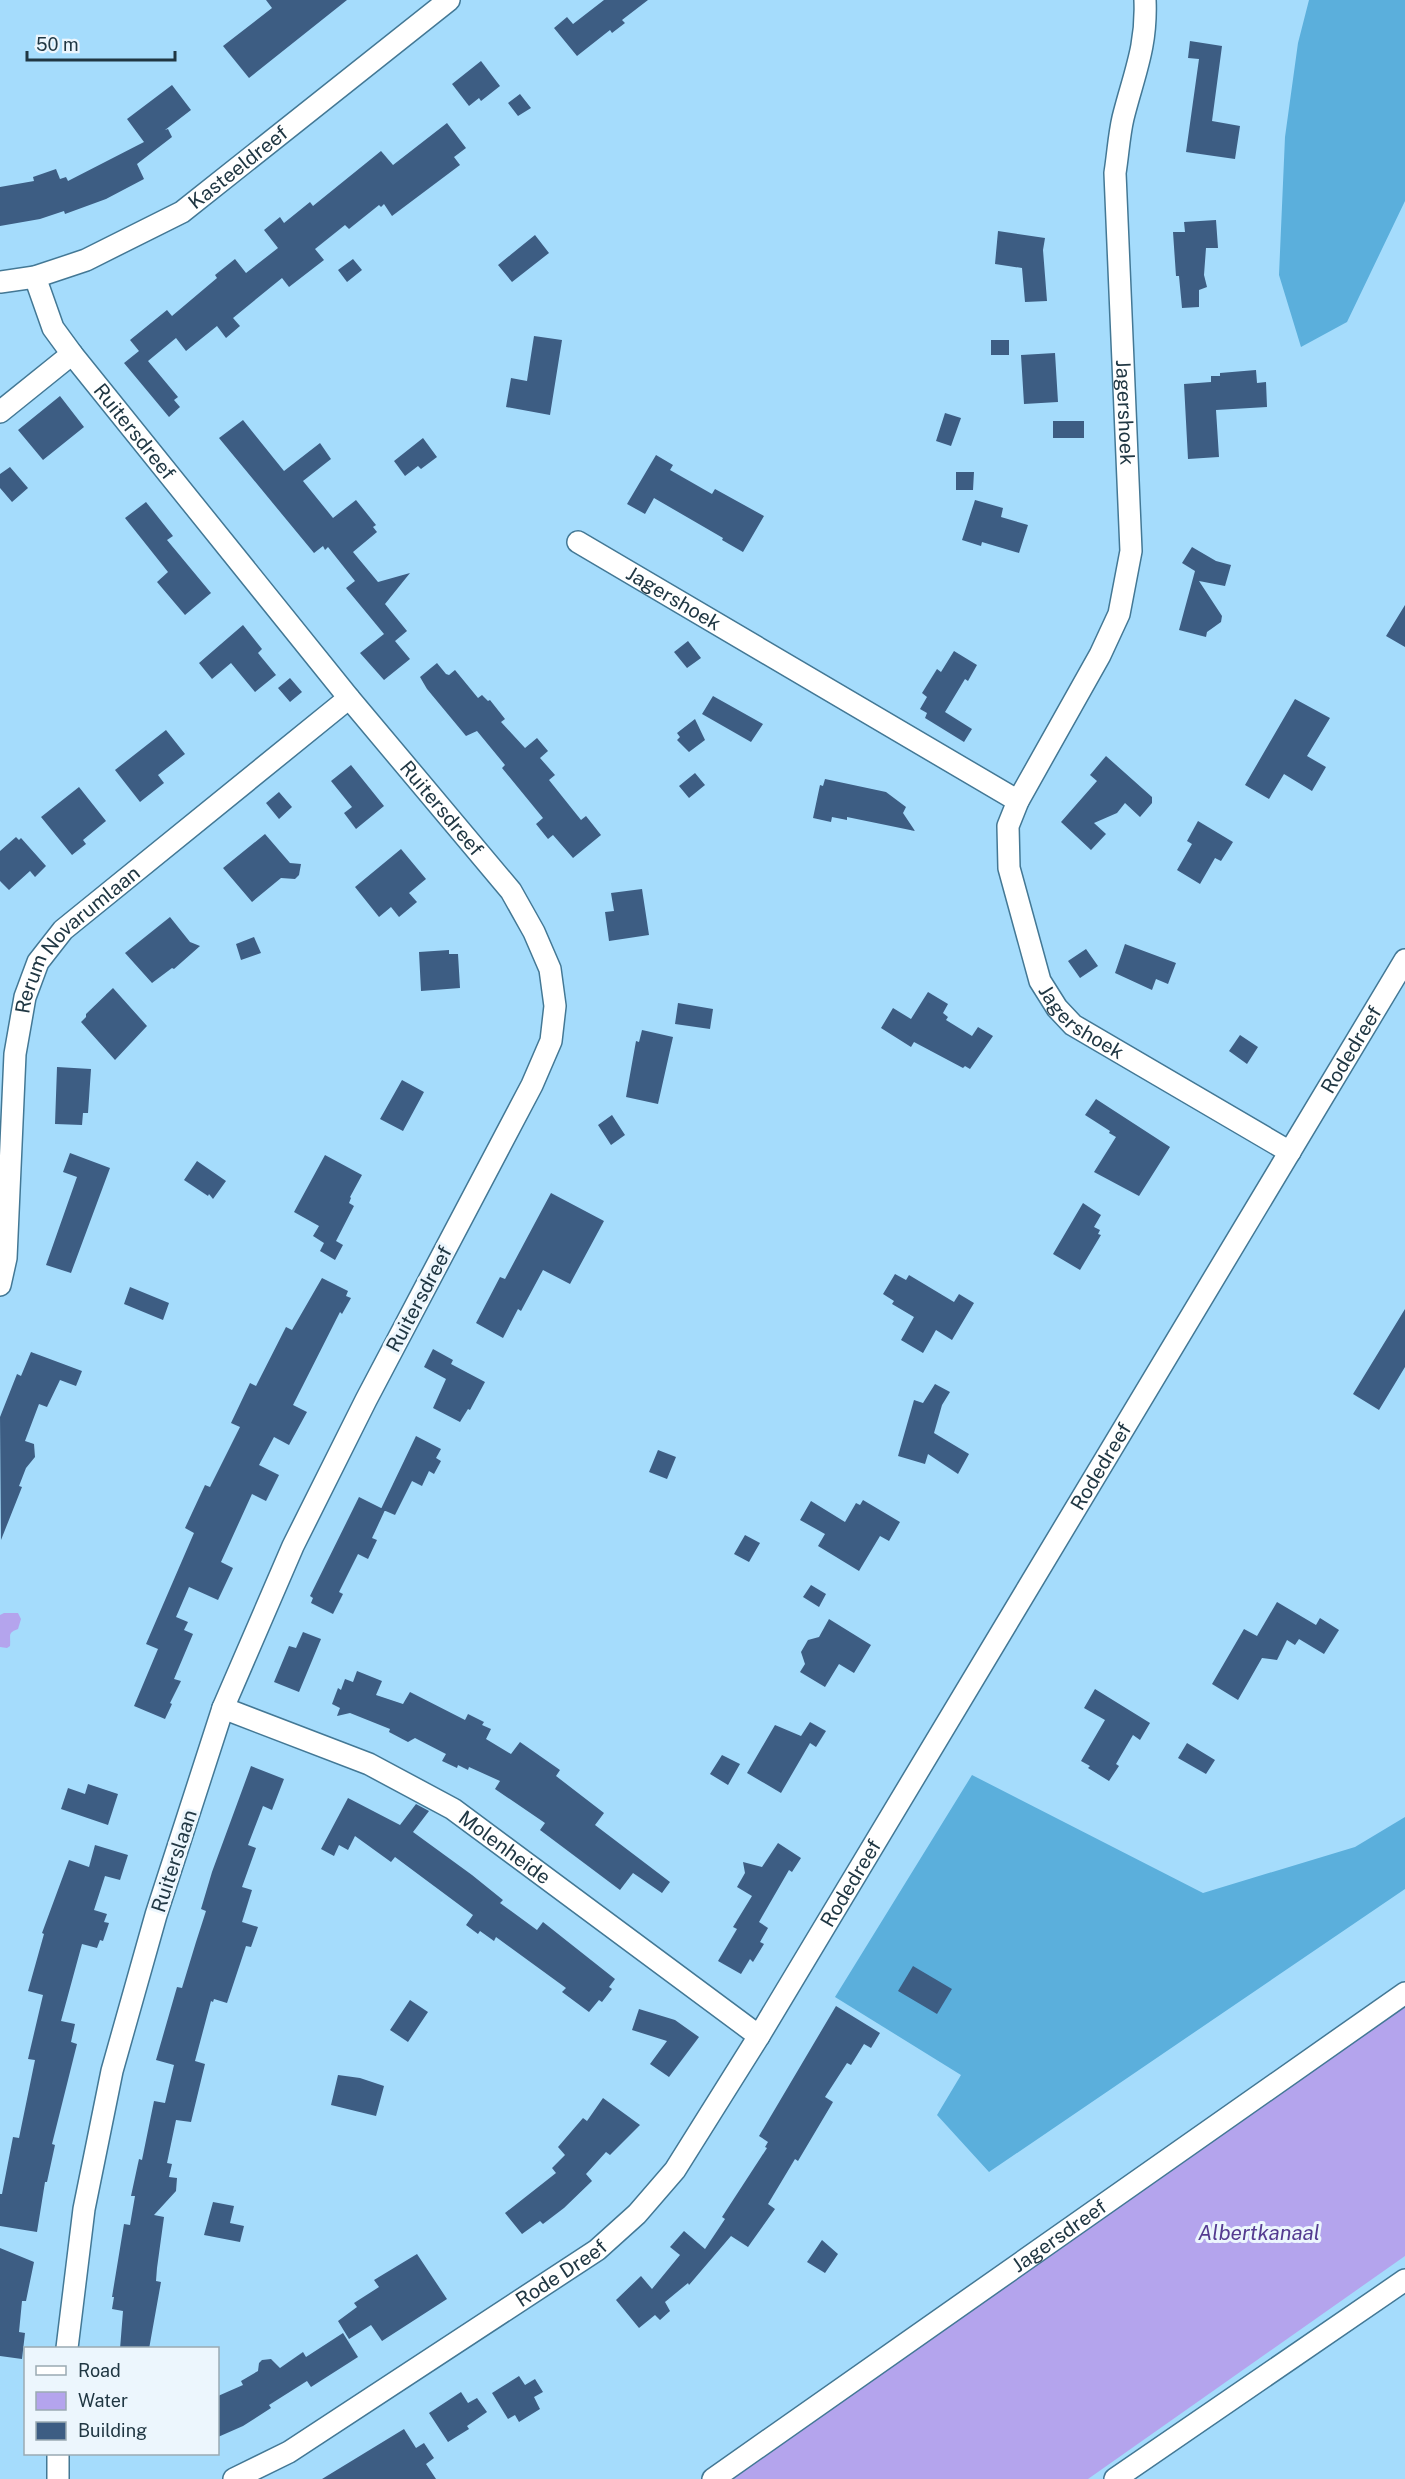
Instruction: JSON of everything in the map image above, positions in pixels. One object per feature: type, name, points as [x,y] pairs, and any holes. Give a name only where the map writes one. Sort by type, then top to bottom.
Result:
[{"type":"street","name":"Kasteeldreef","points":[[0,282],[35,277],[86,261],[182,212],[449,0]]},
{"type":"street","name":"Jagershoek","points":[[1145,0],[1146,20],[1142,53],[1123,118],[1115,172],[1131,551],[1119,614],[1100,655],[1018,801],[1008,826],[1009,868],[1040,981],[1057,1008],[1073,1025],[1290,1152]]},
{"type":"street","name":"Ruitersdreef","points":[[35,277],[53,328],[72,354],[349,698],[511,891],[534,932],[550,969],[555,1006],[551,1041],[532,1084],[366,1400]]},
{"type":"street","points":[[0,412],[72,354]]},
{"type":"street","name":"Jagershoek","points":[[578,542],[1018,801]]},
{"type":"street","name":"Rerum Novarumlaan","points":[[0,1285],[6,1258],[6,1122],[25,997],[38,962],[63,930],[349,698]]},
{"type":"street","name":"Rodedreef","points":[[797,1973],[1405,960]]},
{"type":"street","name":"Ruiterslaan","points":[[68,2347],[84,2209],[112,2071],[156,1915],[223,1708],[293,1546],[366,1400]]},
{"type":"street","name":"Molenheide","points":[[223,1708],[369,1764],[453,1809],[759,2036]]},
{"type":"street","name":"Rode Dreef","points":[[234,2479],[289,2452],[597,2250],[637,2214],[675,2170],[797,1973]]},
{"type":"street","name":"Jagersdreef","points":[[713,2479],[1405,1993]]},
{"type":"street","points":[[1115,2479],[1405,2280]]},
{"type":"street","points":[[58,2455],[58,2479]]},
{"type":"shaded area","points":[[1309,0],[1405,0],[1405,201],[1347,322],[1301,347],[1279,275],[1285,137],[1298,43]]},
{"type":"shaded area","points":[[972,1775],[1203,1893],[1355,1847],[1405,1817],[1405,1889],[989,2172],[937,2115],[961,2075],[835,1997]]},
{"type":"water","points":[[18,1613],[21,1619],[18,1629],[11,1633],[10,1646],[7,1648],[0,1647],[0,1615]]},
{"type":"water","name":"Albertkanaal","points":[[1405,2005],[1405,2256],[1088,2479],[733,2479]]},
{"type":"building","points":[[266,0],[347,0],[249,78],[223,46],[272,8]]},
{"type":"building","points":[[604,0],[648,0],[622,20],[625,23],[612,33],[610,30],[577,56],[554,28],[567,17],[573,24]]},
{"type":"building","points":[[1190,41],[1222,46],[1212,121],[1240,126],[1235,159],[1186,152],[1199,59],[1188,58]]},
{"type":"building","points":[[481,61],[500,86],[481,101],[479,98],[469,106],[452,84]]},
{"type":"building","points":[[172,85],[191,110],[165,130],[168,129],[172,137],[137,164],[144,179],[106,199],[65,214],[64,211],[40,219],[0,226],[0,187],[34,181],[33,177],[56,169],[60,179],[66,177],[68,181],[144,142],[127,119]]},
{"type":"building","points":[[520,94],[531,108],[518,116],[508,103]]},
{"type":"building","points":[[447,123],[466,148],[454,157],[460,165],[392,216],[384,204],[381,207],[379,205],[349,229],[345,225],[315,249],[324,260],[289,287],[282,278],[233,318],[240,326],[226,338],[217,326],[186,351],[176,338],[148,361],[178,397],[174,400],[180,407],[169,417],[124,363],[139,351],[130,340],[167,310],[172,316],[217,278],[215,275],[235,259],[246,273],[278,248],[264,230],[280,217],[284,223],[310,202],[313,206],[381,151],[393,165]]},
{"type":"building","points":[[1216,220],[1218,248],[1206,248],[1204,275],[1207,287],[1199,290],[1199,307],[1182,308],[1179,276],[1176,276],[1173,232],[1185,232],[1184,222]]},
{"type":"building","points":[[998,231],[1045,238],[1043,250],[1047,301],[1025,302],[1022,268],[995,264]]},
{"type":"building","points":[[535,235],[549,253],[512,282],[498,265]]},
{"type":"building","points":[[353,259],[362,270],[347,282],[338,270]]},
{"type":"building","points":[[534,336],[562,340],[550,415],[506,407],[511,378],[527,381]]},
{"type":"building","points":[[991,340],[1009,340],[1009,355],[991,355]]},
{"type":"building","points":[[1055,353],[1058,402],[1024,404],[1021,355]]},
{"type":"building","points":[[1256,370],[1257,383],[1266,382],[1267,407],[1216,410],[1219,457],[1188,459],[1184,384],[1211,382],[1211,376],[1220,376],[1220,373]]},
{"type":"building","points":[[60,396],[84,427],[43,460],[18,430]]},
{"type":"building","points":[[945,413],[961,418],[951,446],[936,441]]},
{"type":"building","points":[[243,420],[284,471],[320,443],[331,459],[303,481],[333,518],[356,500],[376,525],[373,527],[377,532],[353,552],[378,582],[410,573],[385,604],[407,631],[395,641],[410,659],[384,680],[360,653],[384,634],[346,588],[355,581],[328,547],[325,550],[323,546],[314,553],[219,438]]},
{"type":"building","points":[[1053,421],[1084,421],[1084,438],[1053,438]]},
{"type":"building","points":[[423,438],[437,457],[421,469],[418,466],[405,476],[394,461]]},
{"type":"building","points":[[656,455],[673,465],[670,470],[712,494],[715,489],[764,516],[743,552],[654,498],[645,514],[627,504]]},
{"type":"building","points":[[10,467],[28,488],[12,502],[0,488],[0,474]]},
{"type":"building","points":[[956,472],[974,472],[973,490],[956,490]]},
{"type":"building","points":[[975,500],[1003,508],[1001,517],[1028,525],[1019,553],[982,542],[981,546],[962,540]]},
{"type":"building","points":[[146,502],[173,536],[167,540],[211,593],[185,615],[157,582],[168,572],[125,518]]},
{"type":"building","points":[[1192,547],[1216,561],[1231,565],[1225,586],[1199,581],[1222,616],[1221,622],[1207,632],[1206,637],[1179,630],[1195,571],[1182,563]]},
{"type":"building","points":[[1405,605],[1405,647],[1386,636]]},
{"type":"building","points":[[243,625],[262,649],[258,653],[276,675],[255,692],[231,663],[212,679],[199,663]]},
{"type":"building","points":[[688,641],[701,658],[687,668],[674,652]]},
{"type":"building","points":[[954,651],[977,665],[968,681],[965,679],[945,712],[972,729],[964,742],[925,718],[927,713],[920,709],[927,697],[922,693],[937,669],[941,672]]},
{"type":"building","points":[[437,663],[446,674],[449,675],[455,670],[478,698],[482,695],[488,701],[490,700],[505,719],[501,722],[525,748],[537,738],[548,751],[540,758],[555,775],[549,780],[581,820],[586,816],[601,835],[573,858],[553,835],[548,839],[536,824],[543,818],[502,768],[505,765],[477,731],[466,736],[427,689],[420,677]]},
{"type":"building","points":[[290,678],[302,692],[290,702],[278,688]]},
{"type":"building","points":[[713,696],[763,724],[751,742],[702,714]]},
{"type":"building","points":[[1295,699],[1330,718],[1307,756],[1326,767],[1312,791],[1284,774],[1269,799],[1245,785]]},
{"type":"building","points":[[695,719],[705,740],[689,752],[677,740],[680,737],[677,733]]},
{"type":"building","points":[[166,730],[185,754],[158,775],[164,783],[140,802],[115,770]]},
{"type":"building","points":[[1106,756],[1152,797],[1152,803],[1140,817],[1125,803],[1117,813],[1094,823],[1106,834],[1091,850],[1061,822],[1097,781],[1090,775]]},
{"type":"building","points":[[351,765],[384,806],[356,829],[344,813],[352,807],[331,781]]},
{"type":"building","points":[[695,773],[705,785],[689,798],[679,786]]},
{"type":"building","points":[[825,779],[886,792],[906,807],[903,813],[915,831],[847,817],[847,820],[832,817],[831,822],[813,818],[820,785],[823,786]]},
{"type":"building","points":[[79,787],[106,821],[83,840],[86,844],[72,855],[41,817]]},
{"type":"building","points":[[279,792],[292,807],[279,819],[266,803]]},
{"type":"building","points":[[1198,821],[1233,842],[1221,861],[1215,858],[1200,884],[1177,870],[1192,844],[1187,841]]},
{"type":"building","points":[[265,834],[290,863],[301,864],[299,875],[295,879],[281,878],[252,902],[223,868]]},
{"type":"building","points":[[16,837],[19,840],[21,838],[46,866],[35,877],[30,871],[9,890],[0,881],[0,851]]},
{"type":"building","points":[[401,849],[426,879],[409,893],[417,902],[399,917],[391,907],[379,917],[355,887]]},
{"type":"building","points":[[642,889],[649,935],[609,941],[605,912],[614,911],[611,893]]},
{"type":"building","points":[[170,917],[190,942],[200,946],[174,969],[172,968],[152,983],[125,953]]},
{"type":"building","points":[[254,937],[261,953],[241,960],[236,944]]},
{"type":"building","points":[[1125,944],[1176,963],[1168,984],[1156,979],[1152,990],[1115,973]]},
{"type":"building","points":[[1086,949],[1098,966],[1080,978],[1068,961]]},
{"type":"building","points":[[449,950],[449,954],[458,954],[460,988],[421,991],[419,952]]},
{"type":"building","points":[[113,988],[147,1026],[115,1060],[81,1022],[86,1014]]},
{"type":"building","points":[[928,992],[948,1004],[943,1013],[948,1017],[946,1020],[972,1036],[978,1027],[993,1036],[970,1069],[965,1066],[963,1068],[914,1042],[911,1047],[881,1028],[893,1008],[911,1019]]},
{"type":"building","points":[[678,1003],[713,1009],[710,1029],[675,1024]]},
{"type":"building","points":[[642,1030],[673,1037],[658,1104],[626,1097],[636,1041],[639,1042]]},
{"type":"building","points":[[1240,1035],[1258,1047],[1247,1064],[1229,1051]]},
{"type":"building","points":[[57,1067],[91,1069],[88,1113],[83,1113],[82,1125],[55,1124]]},
{"type":"building","points":[[402,1080],[424,1092],[403,1131],[380,1119]]},
{"type":"building","points":[[1096,1099],[1170,1147],[1139,1196],[1094,1172],[1116,1137],[1085,1115]]},
{"type":"building","points":[[612,1115],[625,1135],[611,1145],[598,1125]]},
{"type":"building","points":[[70,1153],[110,1168],[71,1273],[46,1265],[77,1177],[63,1172]]},
{"type":"building","points":[[325,1155],[362,1175],[350,1197],[349,1203],[354,1206],[336,1241],[343,1245],[335,1260],[320,1251],[324,1243],[313,1236],[319,1226],[294,1212]]},
{"type":"building","points":[[197,1161],[226,1181],[213,1199],[209,1194],[208,1196],[184,1180]]},
{"type":"building","points":[[551,1193],[604,1221],[570,1284],[543,1270],[521,1311],[518,1309],[503,1338],[476,1323],[500,1277],[505,1279]]},
{"type":"building","points":[[1083,1203],[1101,1215],[1094,1227],[1100,1230],[1098,1234],[1101,1235],[1080,1270],[1053,1254]]},
{"type":"building","points":[[895,1274],[906,1280],[909,1275],[954,1302],[959,1294],[974,1303],[952,1340],[936,1330],[923,1353],[901,1340],[914,1317],[892,1304],[894,1301],[883,1294]]},
{"type":"building","points":[[322,1278],[348,1291],[346,1296],[351,1298],[342,1314],[340,1312],[293,1405],[307,1412],[289,1445],[274,1437],[259,1465],[279,1475],[266,1501],[252,1494],[221,1562],[233,1568],[218,1600],[189,1587],[176,1617],[188,1622],[184,1630],[193,1634],[174,1679],[181,1681],[165,1719],[134,1706],[158,1649],[146,1644],[194,1533],[185,1528],[205,1485],[210,1487],[240,1427],[231,1423],[250,1383],[256,1386],[286,1327],[292,1330]]},
{"type":"building","points":[[130,1287],[169,1303],[163,1320],[124,1304]]},
{"type":"building","points":[[1405,1309],[1405,1367],[1379,1410],[1353,1394]]},
{"type":"building","points":[[433,1349],[453,1360],[451,1364],[485,1382],[470,1410],[468,1409],[460,1422],[433,1408],[446,1379],[424,1367]]},
{"type":"building","points":[[31,1352],[82,1371],[76,1386],[60,1380],[47,1407],[39,1404],[25,1441],[34,1444],[35,1457],[26,1468],[19,1486],[22,1487],[1,1540],[0,1417],[17,1374],[21,1376]]},
{"type":"building","points":[[935,1384],[950,1392],[942,1405],[934,1433],[969,1454],[958,1474],[928,1454],[925,1464],[898,1456],[914,1400],[923,1403]]},
{"type":"building","points":[[416,1436],[441,1449],[436,1458],[441,1461],[434,1474],[429,1471],[422,1486],[412,1481],[395,1515],[381,1509]]},
{"type":"building","points":[[658,1450],[676,1457],[667,1479],[649,1472]]},
{"type":"building","points":[[359,1497],[385,1510],[372,1538],[377,1540],[368,1559],[358,1554],[339,1592],[343,1594],[333,1614],[311,1603],[313,1598],[310,1596]]},
{"type":"building","points":[[863,1500],[900,1522],[889,1541],[880,1536],[859,1571],[818,1546],[825,1534],[800,1520],[811,1501],[845,1522],[856,1503],[860,1505]]},
{"type":"building","points":[[745,1535],[760,1543],[749,1562],[734,1554]]},
{"type":"building","points":[[811,1585],[826,1594],[819,1607],[803,1597]]},
{"type":"building","points":[[1277,1602],[1316,1625],[1320,1618],[1339,1630],[1324,1654],[1299,1639],[1295,1645],[1287,1640],[1277,1660],[1262,1658],[1238,1700],[1212,1684],[1244,1629],[1257,1636]]},
{"type":"building","points":[[829,1619],[871,1645],[854,1673],[839,1664],[825,1687],[800,1672],[805,1664],[801,1652],[808,1640],[819,1637]]},
{"type":"building","points":[[303,1632],[321,1639],[299,1692],[274,1682],[289,1646],[296,1648]]},
{"type":"building","points":[[357,1671],[382,1681],[376,1695],[403,1704],[410,1692],[465,1720],[468,1714],[484,1722],[482,1725],[491,1729],[486,1739],[511,1754],[520,1742],[560,1770],[556,1776],[604,1813],[595,1825],[670,1882],[662,1893],[633,1873],[620,1890],[540,1830],[545,1823],[495,1789],[500,1781],[469,1767],[468,1770],[458,1765],[457,1768],[442,1761],[446,1754],[415,1738],[408,1742],[389,1732],[390,1729],[350,1713],[337,1716],[340,1708],[332,1704],[338,1688],[341,1690],[345,1679],[353,1682]]},
{"type":"building","points":[[1095,1689],[1150,1723],[1140,1740],[1133,1735],[1116,1764],[1119,1766],[1109,1781],[1081,1761],[1105,1720],[1084,1708]]},
{"type":"building","points":[[810,1722],[826,1731],[816,1747],[810,1743],[781,1793],[747,1773],[775,1725],[801,1736]]},
{"type":"building","points":[[1187,1743],[1215,1760],[1206,1774],[1178,1758]]},
{"type":"building","points":[[722,1755],[740,1764],[728,1785],[710,1774]]},
{"type":"building","points":[[251,1766],[284,1779],[272,1810],[263,1806],[248,1845],[256,1848],[242,1887],[252,1890],[242,1922],[258,1927],[251,1947],[246,1946],[227,2003],[214,1999],[213,2002],[211,2001],[195,2061],[205,2064],[191,2122],[176,2120],[167,2163],[172,2164],[169,2177],[177,2178],[176,2191],[154,2215],[164,2217],[156,2281],[161,2282],[149,2347],[120,2347],[123,2311],[112,2309],[114,2297],[112,2297],[124,2224],[130,2225],[135,2196],[131,2196],[139,2159],[142,2160],[154,2101],[165,2103],[174,2065],[156,2060],[177,1987],[182,1988],[206,1911],[201,1909],[212,1872]]},
{"type":"building","points":[[88,1784],[118,1794],[108,1825],[61,1809],[68,1788],[85,1794]]},
{"type":"building","points":[[348,1798],[400,1825],[416,1804],[429,1811],[413,1832],[472,1875],[503,1900],[500,1903],[537,1930],[543,1922],[615,1979],[609,1987],[612,1989],[602,2002],[599,2000],[589,2012],[562,1992],[566,1988],[496,1937],[494,1941],[480,1931],[478,1934],[466,1925],[473,1915],[395,1857],[391,1862],[355,1836],[348,1850],[339,1845],[334,1856],[321,1849]]},
{"type":"building","points":[[778,1843],[801,1858],[792,1872],[789,1870],[759,1922],[768,1928],[760,1942],[764,1944],[753,1962],[750,1959],[741,1974],[718,1961],[737,1929],[733,1927],[752,1896],[737,1887],[745,1873],[743,1862],[762,1867]]},
{"type":"building","points":[[95,1845],[128,1855],[120,1880],[105,1876],[94,1910],[107,1914],[104,1922],[109,1923],[103,1941],[100,1940],[97,1948],[82,1944],[61,2021],[75,2024],[71,2042],[77,2044],[52,2144],[55,2145],[47,2182],[45,2182],[37,2232],[0,2226],[0,2194],[2,2194],[13,2137],[19,2138],[35,2060],[28,2059],[43,1995],[28,1991],[44,1934],[42,1933],[69,1860],[89,1867]]},
{"type":"building","points":[[913,1966],[952,1989],[937,2014],[898,1991]]},
{"type":"building","points":[[410,2000],[428,2012],[408,2042],[390,2030]]},
{"type":"building","points":[[836,2006],[880,2033],[871,2048],[864,2044],[851,2065],[847,2063],[825,2097],[833,2102],[798,2161],[795,2159],[768,2204],[775,2209],[748,2247],[731,2236],[689,2285],[688,2283],[665,2302],[670,2311],[660,2320],[655,2315],[639,2328],[616,2300],[641,2276],[652,2289],[680,2255],[670,2247],[684,2231],[705,2249],[725,2219],[722,2217],[767,2148],[765,2147],[768,2142],[759,2136]]},
{"type":"building","points":[[639,2009],[675,2020],[699,2037],[669,2077],[650,2064],[667,2041],[632,2030]]},
{"type":"building","points":[[338,2075],[360,2078],[384,2086],[376,2116],[331,2105]]},
{"type":"building","points":[[603,2098],[640,2125],[610,2155],[606,2152],[586,2174],[592,2181],[564,2208],[543,2224],[540,2221],[522,2234],[505,2213],[556,2173],[552,2168],[565,2155],[558,2147],[583,2118],[587,2121]]},
{"type":"building","points":[[213,2202],[234,2206],[230,2223],[244,2226],[240,2242],[204,2235]]},
{"type":"building","points":[[822,2240],[838,2254],[825,2273],[807,2262]]},
{"type":"building","points":[[0,2248],[34,2262],[26,2301],[22,2301],[19,2332],[25,2333],[22,2359],[0,2356]]},
{"type":"building","points":[[417,2254],[447,2299],[382,2341],[371,2325],[349,2339],[338,2321],[357,2307],[354,2303],[379,2287],[374,2280]]},
{"type":"building","points":[[343,2333],[358,2357],[311,2387],[307,2381],[269,2405],[271,2408],[243,2426],[219,2437],[219,2396],[243,2385],[241,2381],[258,2371],[262,2360],[271,2359],[280,2368],[303,2352],[306,2357]]},
{"type":"building","points":[[519,2376],[525,2385],[535,2379],[543,2392],[534,2397],[540,2409],[519,2422],[515,2415],[508,2419],[492,2393]]},
{"type":"building","points":[[461,2392],[468,2403],[477,2398],[487,2412],[467,2426],[469,2429],[448,2442],[429,2413]]},
{"type":"building","points":[[404,2429],[416,2448],[424,2443],[434,2458],[426,2464],[436,2479],[322,2479]]}]
